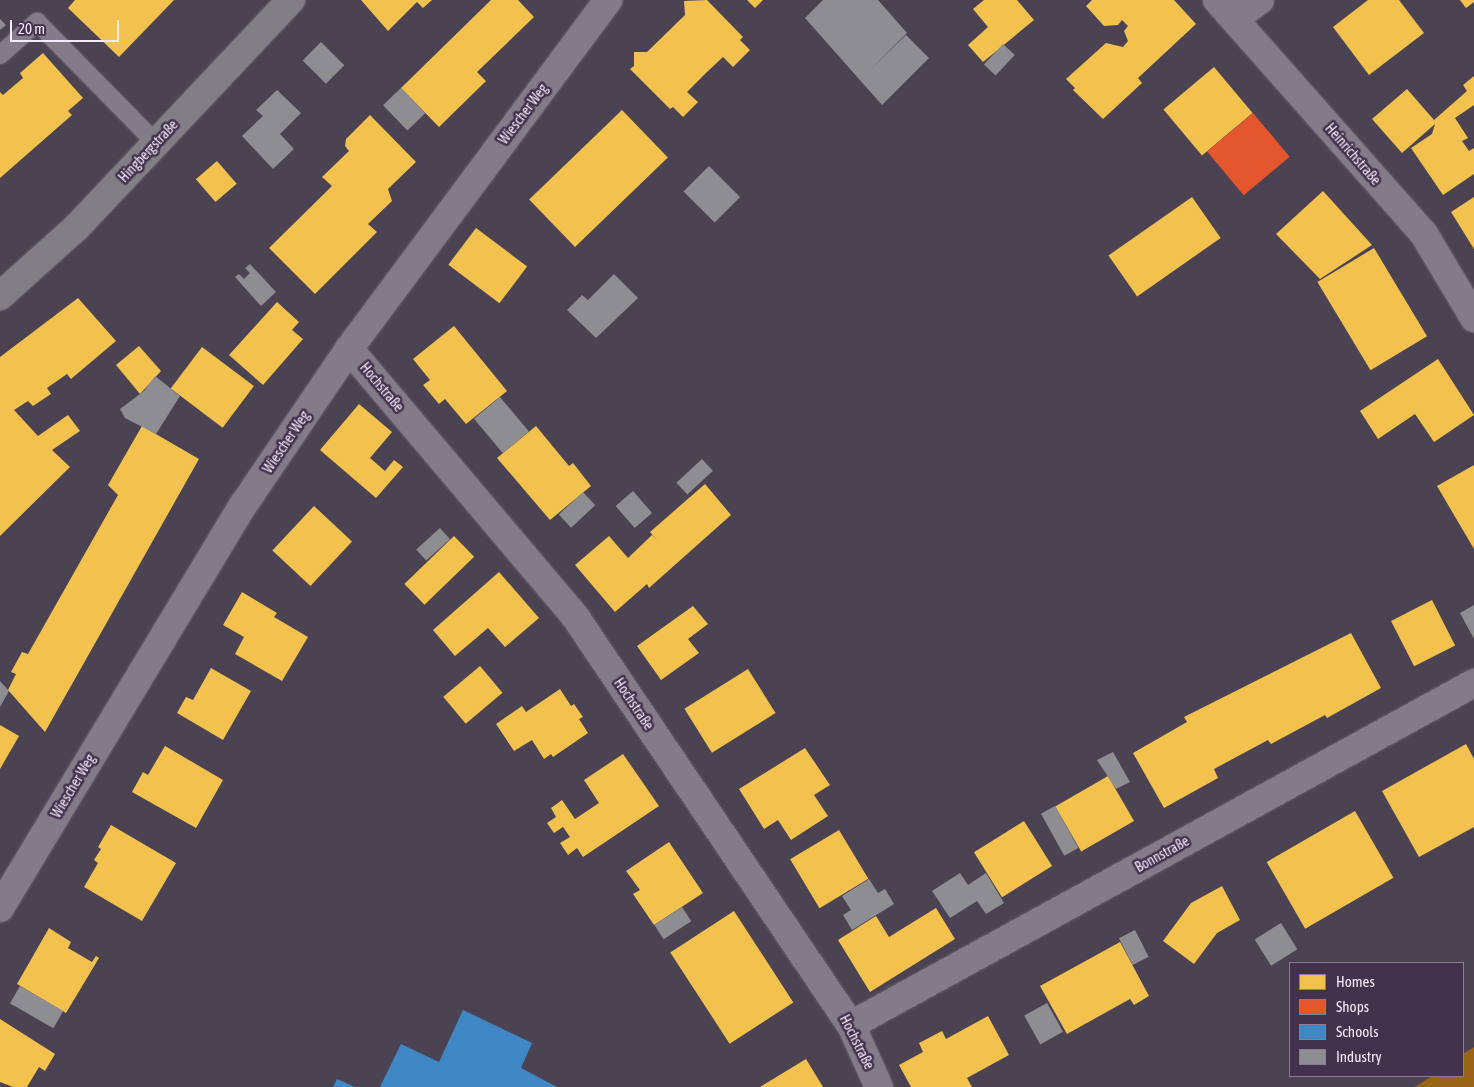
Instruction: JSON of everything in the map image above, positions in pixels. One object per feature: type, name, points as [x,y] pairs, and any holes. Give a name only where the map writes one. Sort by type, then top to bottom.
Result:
[{"type":"street","name":"Wiescher Weg","points":[[0,908],[244,504],[349,349],[608,0]]},
{"type":"street","points":[[1226,9],[1260,0]]},
{"type":"street","name":"Hingbergstraße","points":[[0,296],[77,227],[283,3]]},
{"type":"street","name":"Heinrichstraße","points":[[1226,9],[1424,234],[1474,318]]},
{"type":"street","name":"Hochstraße","points":[[349,349],[576,618],[851,1025],[879,1087]]},
{"type":"street","name":"Bonnstraße","points":[[851,1025],[1474,683]]},
{"type":"lane","points":[[0,55],[37,22],[156,142]]},
{"type":"shaded area","points":[[1474,1047],[1474,1087],[1415,1087],[1430,1077],[1464,1077],[1464,1053]]},
{"type":"building: Homes","points":[[75,0],[174,0],[119,57],[68,8]]},
{"type":"building: Homes","points":[[361,0],[432,0],[423,8],[417,2],[388,31]]},
{"type":"building: Homes","points":[[491,0],[518,0],[534,17],[477,72],[486,81],[439,127],[401,88]]},
{"type":"building: Homes","points":[[707,0],[743,37],[740,40],[750,50],[733,67],[723,57],[687,92],[698,102],[683,117],[673,107],[670,109],[630,69],[634,66],[634,52],[647,52],[685,15],[684,1]]},
{"type":"building: Homes","points":[[747,0],[763,0],[755,8]]},
{"type":"building: Homes","points":[[984,0],[1017,0],[1034,20],[983,62],[968,45],[988,27],[973,9]]},
{"type":"building: Homes","points":[[1092,0],[1174,0],[1196,24],[1138,78],[1142,83],[1103,119],[1073,90],[1075,88],[1066,79],[1106,43],[1123,47],[1128,41],[1124,31],[1128,26],[1122,20],[1118,25],[1104,26],[1086,6]]},
{"type":"building: Homes","points":[[1368,0],[1399,0],[1424,33],[1369,75],[1333,27]]},
{"type":"building: Homes","points":[[1460,0],[1474,0],[1474,2],[1466,8]]},
{"type":"building: Homes","points":[[43,53],[83,98],[68,111],[72,115],[0,178],[0,92],[3,95],[23,78],[20,73]]},
{"type":"building: Homes","points":[[1214,67],[1253,113],[1202,155],[1163,109]]},
{"type":"building: Homes","points":[[1474,76],[1474,105],[1455,118],[1468,138],[1462,141],[1469,151],[1474,148],[1474,174],[1443,195],[1411,148],[1432,134],[1435,124],[1402,153],[1372,119],[1407,89],[1434,120],[1467,91],[1463,85]]},
{"type":"building: Homes","points":[[622,110],[668,157],[575,247],[529,200]]},
{"type":"building: Homes","points":[[370,115],[416,162],[388,189],[392,201],[368,224],[377,232],[315,294],[269,248],[332,186],[322,177],[349,151],[345,146],[346,139]]},
{"type":"building: Homes","points":[[217,161],[237,184],[216,202],[196,179]]},
{"type":"building: Homes","points":[[1323,191],[1372,245],[1320,279],[1276,234]]},
{"type":"building: Homes","points":[[1192,197],[1221,238],[1137,296],[1108,256]]},
{"type":"building: Homes","points":[[1474,197],[1474,249],[1451,212]]},
{"type":"building: Homes","points":[[476,228],[527,267],[499,303],[448,265]]},
{"type":"building: Homes","points":[[1374,248],[1427,336],[1370,370],[1317,282]]},
{"type":"building: Homes","points":[[78,298],[116,341],[71,379],[67,374],[47,388],[51,394],[33,406],[28,401],[14,410],[38,436],[68,415],[80,431],[52,450],[70,467],[0,536],[0,357]]},
{"type":"building: Homes","points":[[277,302],[299,322],[292,330],[303,339],[263,385],[229,355]]},
{"type":"building: Homes","points":[[454,326],[507,391],[466,424],[445,399],[439,404],[423,385],[430,380],[413,359]]},
{"type":"building: Homes","points":[[139,346],[161,371],[140,394],[116,365]]},
{"type":"building: Homes","points":[[202,347],[254,386],[223,428],[171,389]]},
{"type":"building: Homes","points":[[1438,359],[1474,415],[1434,442],[1415,414],[1378,439],[1360,411]]},
{"type":"building: Homes","points":[[359,404],[392,432],[370,458],[385,471],[394,460],[403,467],[376,498],[320,450]]},
{"type":"building: Homes","points":[[142,426],[199,459],[45,732],[8,690],[16,674],[11,672],[22,652],[28,654],[118,495],[108,485]]},
{"type":"building: Homes","points":[[536,426],[569,466],[573,463],[591,486],[550,520],[497,458]]},
{"type":"building: Homes","points":[[1474,465],[1474,549],[1437,486]]},
{"type":"building: Homes","points":[[705,484],[731,515],[649,588],[647,584],[615,612],[575,565],[609,536],[628,558],[652,535],[658,542],[650,532]]},
{"type":"building: Homes","points":[[314,506],[352,541],[310,586],[272,551]]},
{"type":"building: Homes","points":[[454,536],[474,557],[425,605],[404,584]]},
{"type":"building: Homes","points":[[499,572],[539,618],[505,647],[488,628],[455,656],[433,630]]},
{"type":"building: Homes","points":[[242,592],[277,613],[274,617],[308,637],[282,681],[235,654],[244,637],[223,625]]},
{"type":"building: Homes","points":[[1432,600],[1455,645],[1414,666],[1391,621]]},
{"type":"building: Homes","points":[[693,606],[708,624],[688,639],[699,653],[661,680],[637,646]]},
{"type":"building: Homes","points":[[1351,633],[1381,688],[1327,718],[1325,715],[1271,744],[1268,740],[1214,769],[1218,778],[1164,808],[1133,753],[1187,722],[1184,717]]},
{"type":"building: Homes","points":[[480,666],[502,693],[466,724],[443,697]]},
{"type":"building: Homes","points":[[211,668],[251,691],[223,740],[177,713],[186,697],[193,700]]},
{"type":"building: Homes","points":[[748,669],[776,713],[712,753],[684,709]]},
{"type":"building: Homes","points":[[560,689],[571,706],[574,704],[583,717],[579,719],[588,733],[553,757],[551,754],[544,759],[532,740],[514,751],[496,724],[522,706],[526,712]]},
{"type":"building: Homes","points":[[0,725],[19,736],[0,769]]},
{"type":"building: Homes","points":[[1466,744],[1474,759],[1474,827],[1419,857],[1382,791]]},
{"type":"building: Homes","points":[[165,746],[223,780],[196,828],[132,792],[143,772],[148,775]]},
{"type":"building: Homes","points":[[805,748],[830,785],[814,795],[828,816],[791,840],[778,820],[764,829],[739,789]]},
{"type":"building: Homes","points":[[623,754],[659,806],[583,857],[577,848],[568,855],[560,843],[570,837],[563,827],[554,833],[547,823],[556,817],[551,808],[562,800],[575,819],[599,803],[584,780]]},
{"type":"building: Homes","points":[[1108,776],[1134,821],[1081,852],[1055,806]]},
{"type":"building: Homes","points":[[1355,811],[1394,878],[1305,929],[1267,862]]},
{"type":"building: Homes","points":[[1024,821],[1052,866],[1002,897],[974,852]]},
{"type":"building: Homes","points":[[111,825],[176,863],[142,921],[84,887],[98,863],[94,860],[101,849],[98,847]]},
{"type":"building: Homes","points":[[839,830],[868,879],[819,908],[790,859]]},
{"type":"building: Homes","points":[[669,842],[703,893],[654,925],[633,894],[640,890],[626,871]]},
{"type":"building: Homes","points":[[1222,886],[1240,920],[1217,933],[1194,964],[1163,941],[1191,903]]},
{"type":"building: Homes","points":[[936,908],[955,939],[870,992],[838,940],[876,916],[889,937]]},
{"type":"building: Homes","points":[[734,911],[793,1002],[730,1044],[670,952]]},
{"type":"building: Homes","points":[[49,928],[71,942],[68,948],[92,962],[96,956],[99,958],[66,1013],[17,984]]},
{"type":"building: Homes","points":[[1120,942],[1149,996],[1134,1005],[1130,999],[1067,1034],[1040,986]]},
{"type":"building: Homes","points":[[988,1016],[1009,1055],[967,1078],[972,1087],[911,1087],[899,1065],[923,1052],[919,1043],[942,1031],[946,1039]]},
{"type":"building: Homes","points":[[0,1019],[55,1054],[45,1071],[39,1067],[27,1087],[13,1087],[0,1082]]},
{"type":"building: Homes","points":[[806,1059],[823,1087],[760,1087]]},
{"type":"building: Shops","points":[[1253,113],[1290,157],[1244,195],[1207,152]]},
{"type":"building: Schools","points":[[463,1010],[532,1043],[521,1068],[557,1087],[380,1087],[401,1044],[439,1062]]},
{"type":"building: Schools","points":[[337,1079],[355,1087],[333,1087]]},
{"type":"building: Industry","points":[[823,0],[878,0],[907,33],[870,70],[906,35],[929,58],[882,105],[805,18]]},
{"type":"building: Industry","points":[[0,19],[6,25],[0,30]]},
{"type":"building: Industry","points":[[321,42],[344,65],[326,84],[303,60]]},
{"type":"building: Industry","points":[[1003,44],[1015,55],[996,75],[984,64]]},
{"type":"building: Industry","points":[[401,88],[425,113],[407,131],[383,105]]},
{"type":"building: Industry","points":[[277,90],[301,113],[280,134],[294,149],[273,169],[242,136],[263,116],[256,110]]},
{"type":"building: Industry","points":[[709,166],[740,197],[715,223],[684,191]]},
{"type":"building: Industry","points":[[250,264],[276,292],[261,306],[235,277],[239,274],[244,279],[250,273],[245,268]]},
{"type":"building: Industry","points":[[614,274],[638,298],[596,338],[567,310],[582,295],[588,300]]},
{"type":"building: Industry","points":[[155,376],[180,396],[156,434],[125,418],[120,409],[144,391]]},
{"type":"building: Industry","points":[[500,397],[529,431],[503,453],[474,419]]},
{"type":"building: Industry","points":[[702,459],[713,471],[687,495],[676,483]]},
{"type":"building: Industry","points":[[633,491],[652,513],[635,528],[616,506]]},
{"type":"building: Industry","points":[[583,492],[595,505],[571,528],[559,515]]},
{"type":"building: Industry","points":[[440,528],[450,539],[426,561],[416,549]]},
{"type":"building: Industry","points":[[1474,605],[1474,639],[1460,613]]},
{"type":"building: Industry","points":[[0,681],[9,691],[0,707]]},
{"type":"building: Industry","points":[[1113,752],[1130,782],[1116,789],[1097,760]]},
{"type":"building: Industry","points":[[1055,806],[1078,848],[1064,856],[1041,814]]},
{"type":"building: Industry","points":[[960,873],[968,885],[986,873],[1004,903],[986,914],[977,901],[950,918],[932,891]]},
{"type":"building: Industry","points":[[869,879],[878,893],[885,889],[894,904],[852,930],[843,915],[851,910],[842,896]]},
{"type":"building: Industry","points":[[682,907],[691,921],[664,939],[654,925]]},
{"type":"building: Industry","points":[[1281,923],[1297,949],[1271,966],[1255,939]]},
{"type":"building: Industry","points":[[1135,930],[1149,957],[1133,965],[1119,938]]},
{"type":"building: Industry","points":[[20,986],[63,1011],[53,1028],[10,1003]]},
{"type":"building: Industry","points":[[1047,1003],[1063,1032],[1040,1044],[1024,1016]]}]
